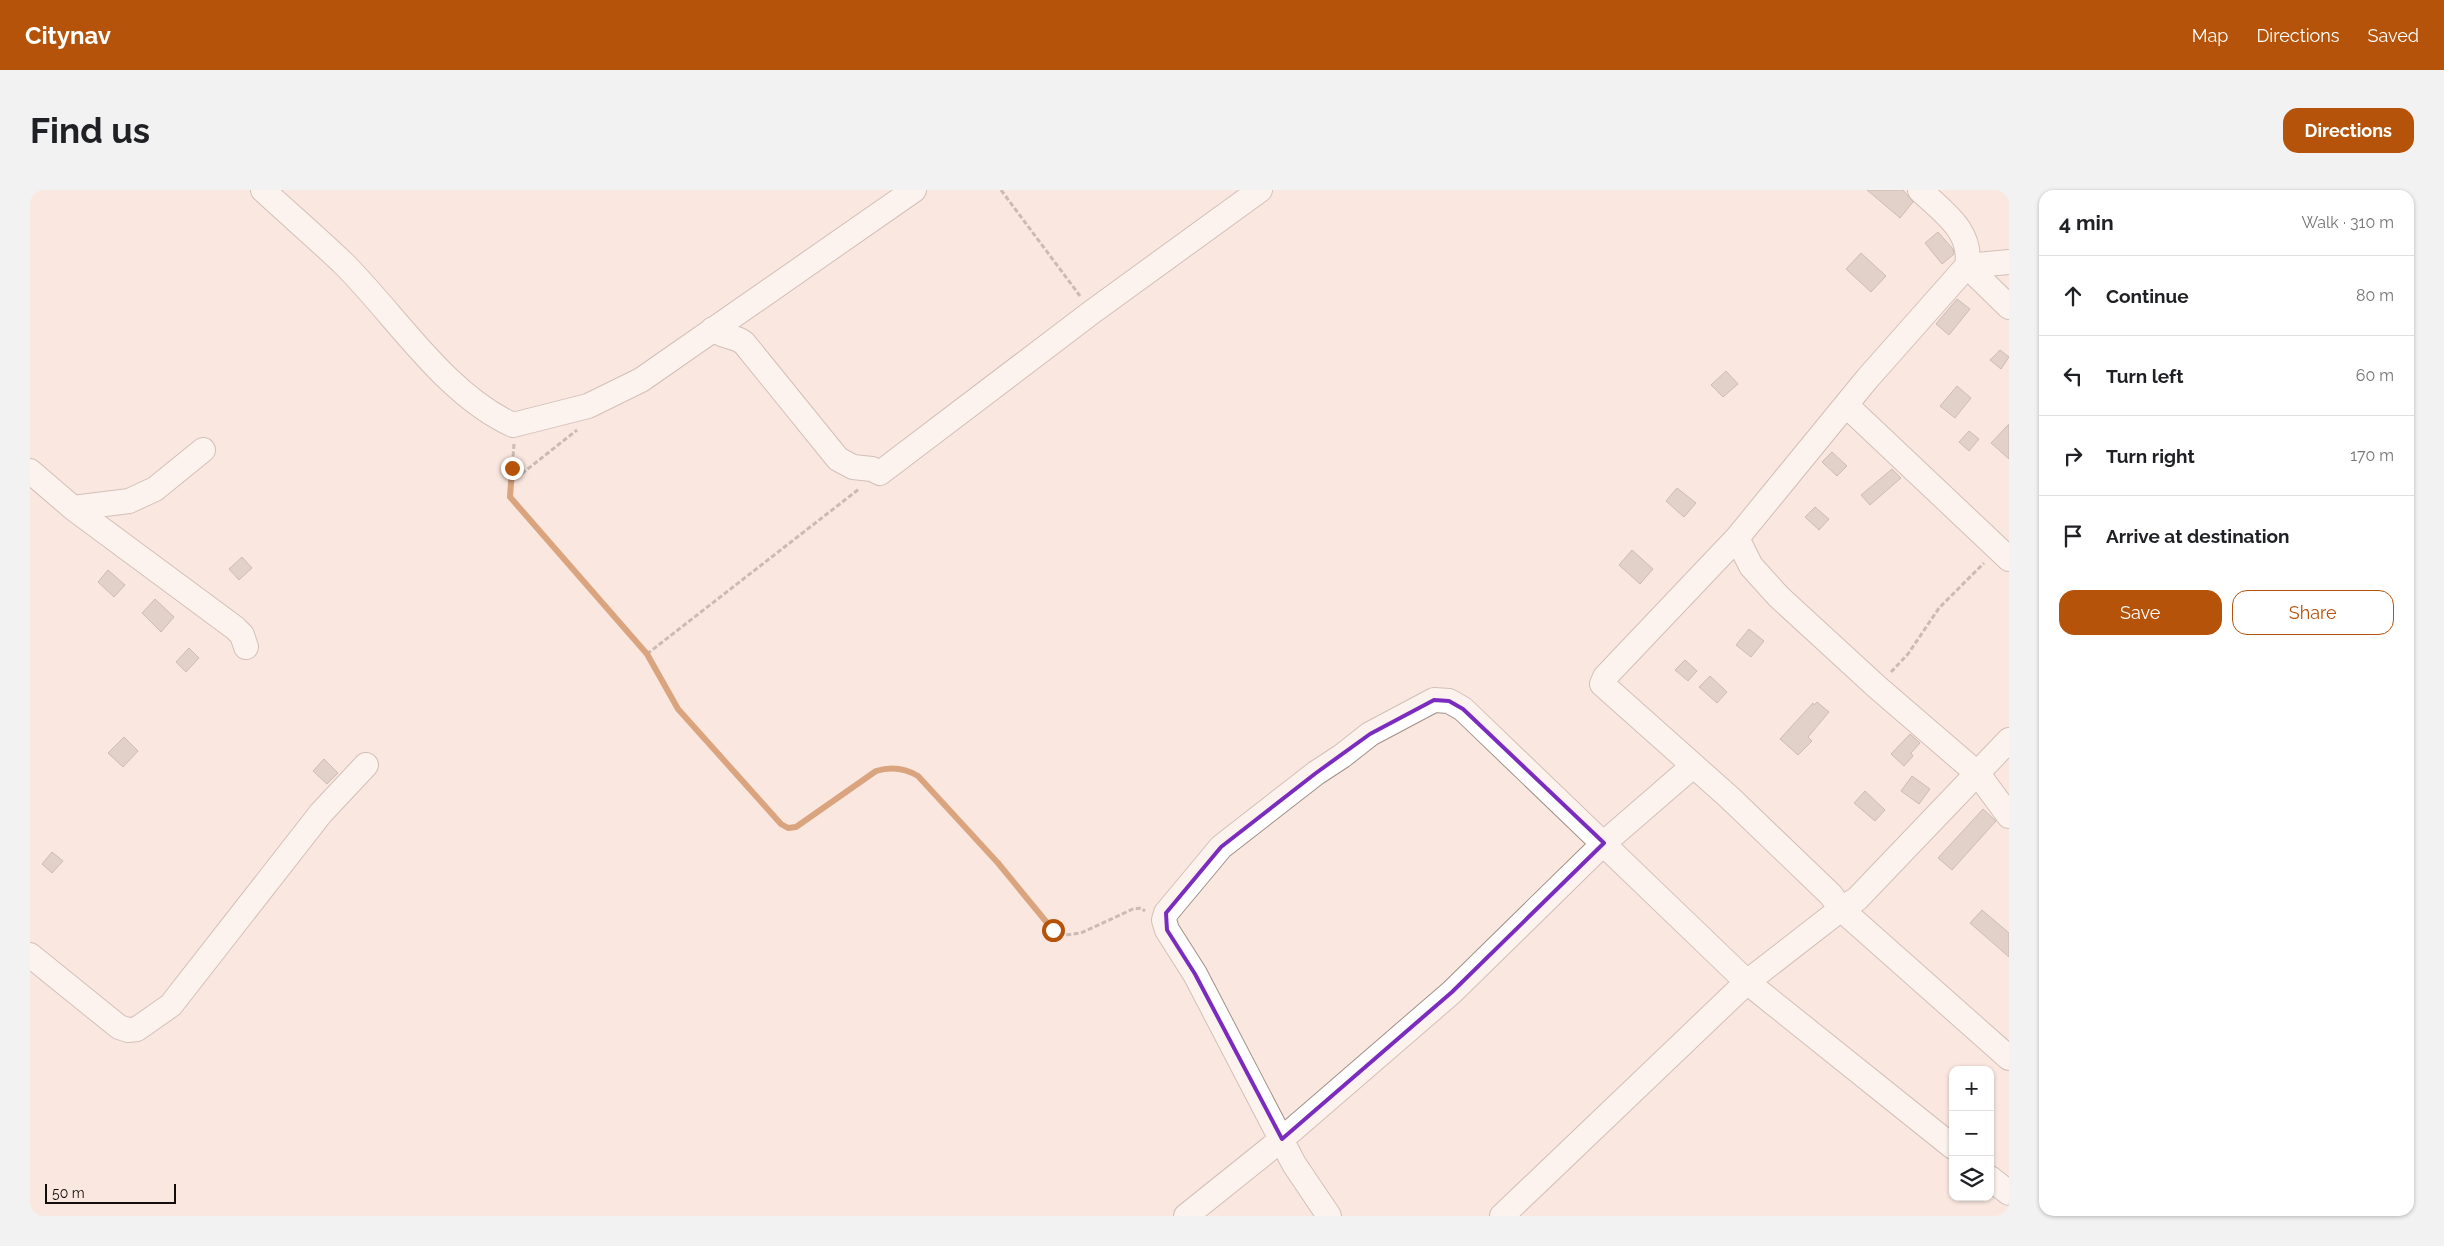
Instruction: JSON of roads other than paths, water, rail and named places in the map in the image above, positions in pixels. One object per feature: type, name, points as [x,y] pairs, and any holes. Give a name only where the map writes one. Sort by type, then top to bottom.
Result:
[{"type":"street","points":[[263,190],[344,264],[449,379],[478,406],[513,425],[588,406],[640,380],[914,190]]},
{"type":"street","points":[[713,330],[717,333],[736,338],[744,343],[838,459],[853,468],[872,469],[880,473],[1092,312],[1260,190]]},
{"type":"street","points":[[1920,190],[1958,226],[1968,250],[1967,266],[1846,405],[1737,538],[1611,670],[1602,684],[1605,689],[1693,766],[1831,895],[1841,909],[2009,1058]]},
{"type":"street","points":[[1967,266],[2009,262]]},
{"type":"street","points":[[1967,266],[2009,307]]},
{"type":"street","points":[[1846,405],[2004,553]]},
{"type":"street","points":[[73,508],[129,501],[155,489],[203,450]]},
{"type":"street","points":[[30,471],[73,508],[235,628],[242,635],[246,647]]},
{"type":"street","points":[[1737,538],[1751,566],[1772,590],[1877,687],[1978,774],[2009,816]]},
{"type":"street","points":[[1329,1216],[1294,1164],[1195,974],[1167,930],[1164,920],[1166,913],[1221,847],[1316,772],[1342,756],[1370,734],[1434,700],[1450,701],[1463,709],[1747,982],[1949,1144]]},
{"type":"street","points":[[1502,1216],[1747,982],[1841,909],[1857,899],[2009,740]]},
{"type":"street","points":[[30,955],[119,1027],[128,1030],[137,1029],[172,1005],[321,813],[366,765]]},
{"type":"street","points":[[1186,1216],[1282,1139],[1452,992],[1604,843],[1693,766]]},
{"type":"street","points":[[1994,1181],[2009,1193]]}]
